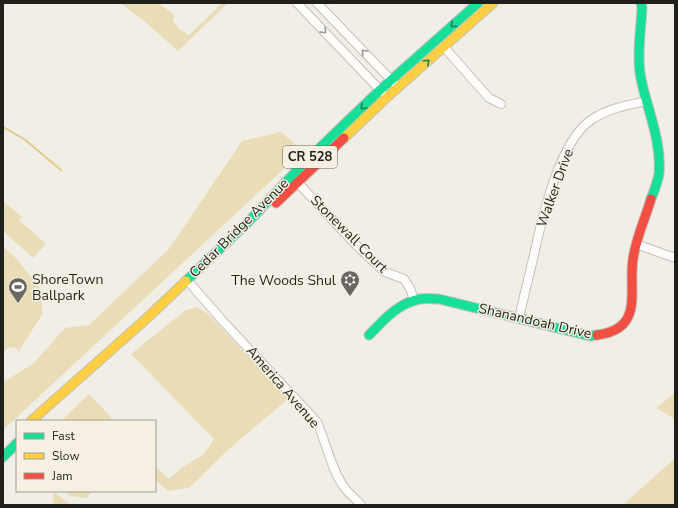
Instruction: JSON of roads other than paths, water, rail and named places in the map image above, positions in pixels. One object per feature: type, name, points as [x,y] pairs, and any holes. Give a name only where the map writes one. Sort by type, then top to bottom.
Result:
[{"type":"main road","name":"Cedar Bridge Avenue","points":[[32,420],[187,280],[232,237],[303,164],[380,90],[478,3]]},
{"type":"main road","points":[[232,237],[252,225],[386,98],[493,3]]},
{"type":"main road","name":"Shanandoah Drive","points":[[369,335],[396,309],[407,302],[420,298],[439,299],[590,336],[605,335],[616,329],[628,317],[631,306],[632,260],[657,184],[659,170],[658,151],[640,71],[639,48],[642,8],[641,3]]},
{"type":"main road","name":"Cedar Bridge Avenue","points":[[41,420],[69,387]]},
{"type":"main road","points":[[3,445],[16,434]]},
{"type":"main road","points":[[3,457],[16,444]]},
{"type":"street","points":[[297,3],[386,98]]},
{"type":"street","points":[[317,3],[398,88]]},
{"type":"street","points":[[444,46],[489,98],[501,104]]},
{"type":"street","name":"Walker Drive","points":[[519,318],[544,214],[564,156],[569,146],[580,131],[591,120],[618,107],[646,100]]},
{"type":"street","name":"Stonewall Court","points":[[298,183],[385,272],[404,279],[410,288],[414,300]]},
{"type":"street","points":[[636,244],[675,258]]},
{"type":"street","name":"America Avenue","points":[[187,280],[221,319],[317,422],[344,487],[361,505]]},
{"type":"waterway","points":[[3,127],[24,139],[61,170]]},
{"type":"place","name":"The Woods Shul","points":[[350,297]]},
{"type":"place","name":"ShoreTown Ballpark","points":[[18,304]]}]
